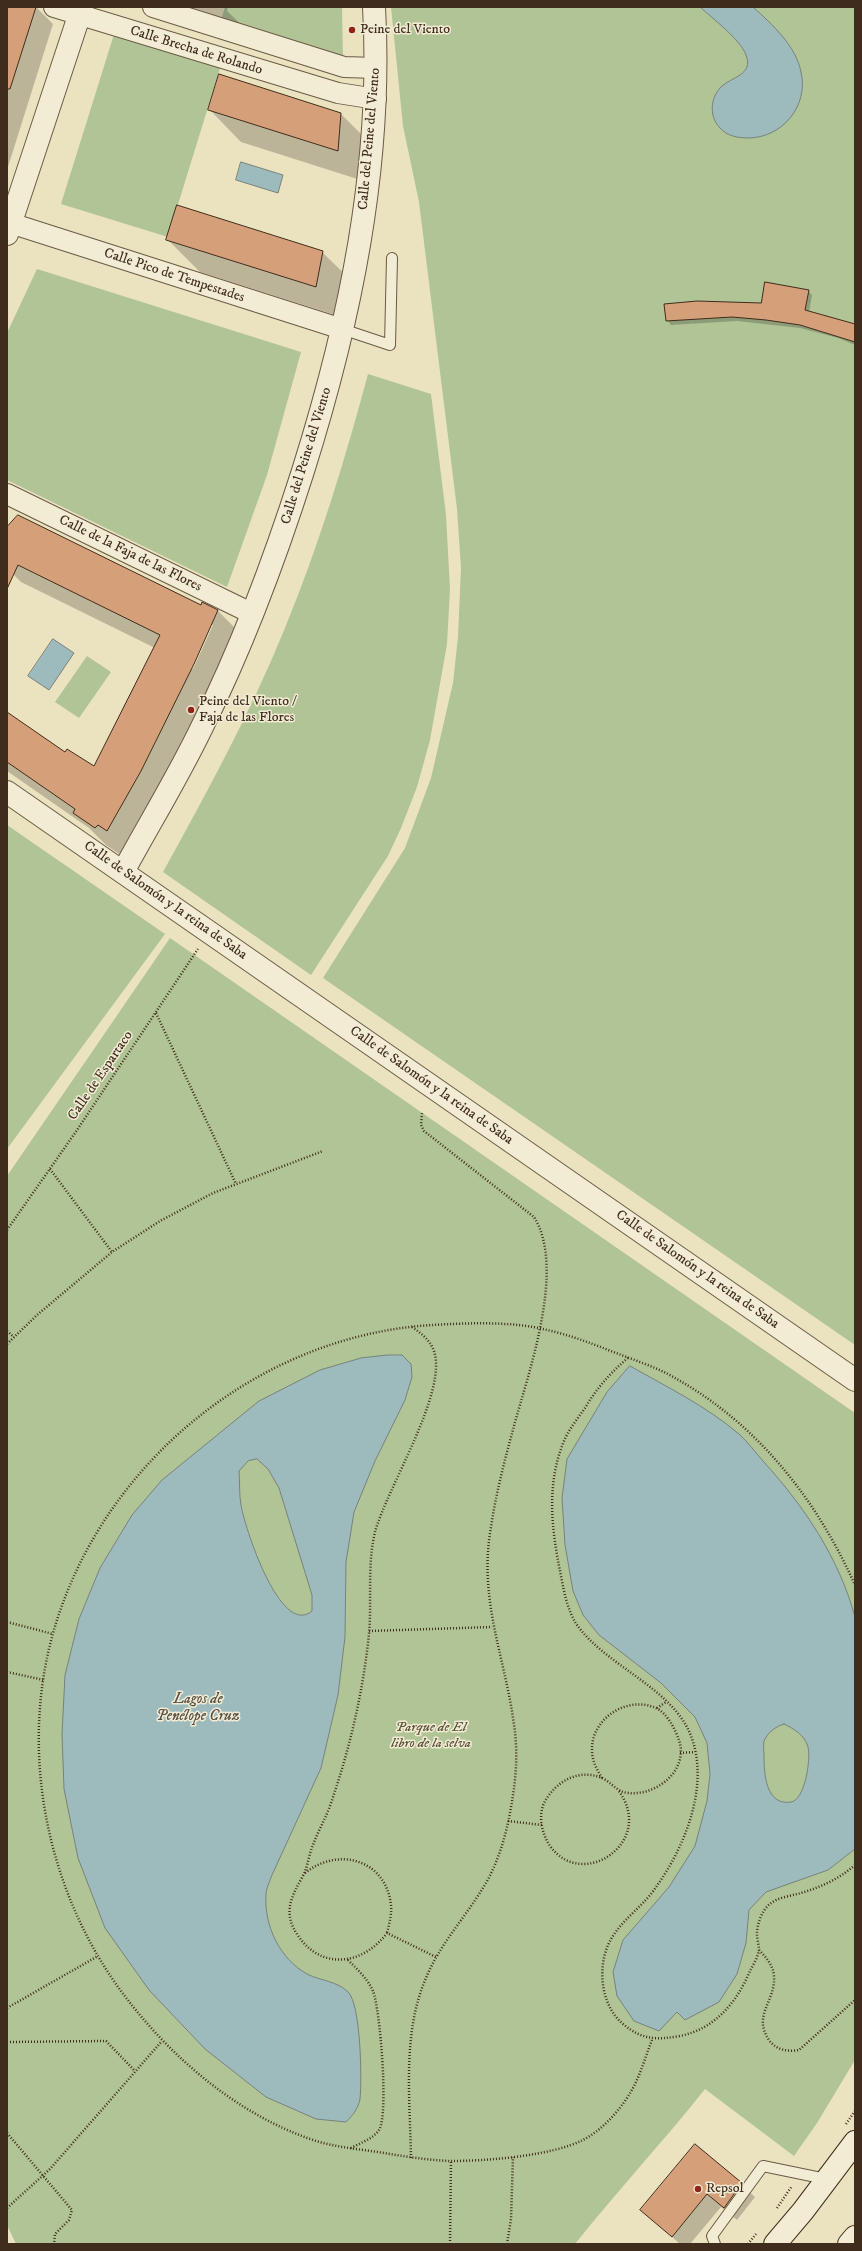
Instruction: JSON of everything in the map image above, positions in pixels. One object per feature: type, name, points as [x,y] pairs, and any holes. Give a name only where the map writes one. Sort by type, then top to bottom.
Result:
[{"type":"street","name":"Calle Brecha de Rolando","points":[[54,7],[81,11],[338,93],[376,99]]},
{"type":"street","name":"Calle Brecha de Rolando","points":[[153,7],[339,66],[376,68]]},
{"type":"street","name":"Calle del Peine del Viento","points":[[123,872],[202,728],[253,614],[285,529],[317,428],[342,329],[363,215],[376,99],[374,7]]},
{"type":"street","points":[[8,227],[81,11]]},
{"type":"street","points":[[338,93],[339,66]]},
{"type":"street","name":"Calle Pico de Tempestades","points":[[8,227],[342,329]]},
{"type":"street","name":"Calle de la Faja de las Flores","points":[[7,494],[253,614]]},
{"type":"street","name":"Calle de Salomón y la reina de Saba","points":[[7,792],[855,1380]]},
{"type":"street","points":[[775,2244],[803,2211],[855,2142]]},
{"type":"street","points":[[849,2244],[855,2236]]},
{"type":"lane","points":[[342,329],[390,345],[392,258]]},
{"type":"lane","points":[[715,2244],[712,2236],[763,2166],[826,2179]]},
{"type":"path","name":"Calle de Espartaco","points":[[7,1230],[210,932]]},
{"type":"path","points":[[156,1012],[236,1184]]},
{"type":"path","points":[[411,2158],[410,2051],[414,2014],[424,1981],[436,1957],[482,1890],[498,1857],[508,1821],[516,1772],[515,1734],[510,1701],[492,1627],[487,1585],[490,1529],[508,1448],[542,1328],[546,1249],[542,1230],[534,1217],[424,1130],[421,1126],[422,1112]]},
{"type":"path","points":[[7,1344],[112,1252],[160,1222],[213,1193],[323,1151]]},
{"type":"path","points":[[50,1169],[112,1252]]},
{"type":"path","points":[[652,2040],[633,2088],[607,2123],[580,2141],[513,2157],[451,2161],[411,2158],[320,2142],[296,2133],[245,2107],[219,2091],[162,2041],[112,1979],[98,1956],[74,1909],[61,1874],[45,1816],[39,1746],[44,1680],[53,1634],[70,1586],[83,1558],[107,1517],[146,1467],[177,1435],[227,1396],[285,1362],[339,1341],[378,1331],[411,1326],[470,1324],[542,1328],[590,1343],[660,1370],[724,1409],[761,1443],[794,1480],[832,1537],[855,1585]]},
{"type":"path","points":[[304,1873],[314,1866],[332,1859],[357,1860],[368,1867],[385,1884],[389,1894],[391,1916],[387,1933],[371,1950],[348,1959],[333,1959],[308,1949],[293,1926],[290,1905],[292,1894],[304,1873],[312,1846],[328,1811],[344,1765],[358,1706],[369,1631],[371,1560],[375,1534],[381,1513],[417,1432],[435,1386],[436,1362],[434,1352],[430,1343],[423,1335],[411,1326]]},
{"type":"path","points":[[7,1331],[14,1337]]},
{"type":"path","points":[[628,1358],[601,1383],[565,1438],[552,1479],[553,1527],[565,1595],[576,1624],[609,1658],[636,1676],[681,1716],[692,1736],[695,1752],[697,1791],[686,1836],[678,1854],[656,1888],[614,1934],[605,1957],[603,1988],[612,2013],[631,2030],[652,2040],[687,2034],[715,2020],[737,1998],[758,1950],[756,1932],[761,1915],[769,1904],[834,1881],[855,1865]]},
{"type":"path","points":[[7,1622],[53,1634]]},
{"type":"path","points":[[369,1631],[492,1627]]},
{"type":"path","points":[[7,1672],[44,1680]]},
{"type":"path","points":[[657,1708],[666,1702]]},
{"type":"path","points":[[602,1778],[589,1775],[574,1776],[561,1782],[550,1792],[543,1806],[542,1825],[551,1847],[562,1857],[575,1862],[589,1864],[603,1860],[615,1852],[624,1841],[629,1827],[629,1812],[625,1798],[618,1790],[602,1778],[594,1765],[592,1751],[594,1736],[600,1723],[611,1712],[625,1707],[639,1705],[657,1708],[675,1729],[680,1743],[675,1772],[665,1783],[653,1791],[639,1794],[618,1790]]},
{"type":"path","points":[[679,1753],[695,1752]]},
{"type":"path","points":[[508,1821],[542,1825]]},
{"type":"path","points":[[387,1933],[436,1957]]},
{"type":"path","points":[[758,1950],[767,1958],[774,1975],[773,1985],[762,2021],[763,2029],[771,2043],[778,2048],[791,2051],[799,2050],[855,2000]]},
{"type":"path","points":[[7,2008],[98,1956]]},
{"type":"path","points":[[348,1959],[365,1978],[373,1992],[381,2045],[383,2087],[382,2123],[380,2130],[368,2140],[351,2148]]},
{"type":"path","points":[[7,2042],[106,2041],[134,2070]]},
{"type":"path","points":[[7,2208],[43,2176],[134,2070],[162,2041]]},
{"type":"path","points":[[7,2133],[72,2210],[69,2220],[55,2234],[54,2244]]},
{"type":"path","points":[[507,2244],[511,2219],[513,2157]]},
{"type":"path","points":[[450,2244],[451,2161]]},
{"type":"green space","points":[[225,7],[342,7],[343,60],[221,20]]},
{"type":"green space","points":[[391,7],[855,7],[855,1345],[323,978],[405,848],[431,778],[453,683],[458,637],[461,568],[457,509],[419,202],[403,126]]},
{"type":"green space","points":[[115,31],[221,65],[168,237],[61,204]]},
{"type":"green space","points":[[37,269],[301,352],[267,475],[227,587],[7,480],[7,333]]},
{"type":"green space","points":[[368,374],[431,394],[446,515],[450,589],[447,644],[430,740],[417,787],[401,828],[388,856],[311,975],[163,872],[243,721],[285,628],[331,502]]},
{"type":"green space","points":[[87,656],[111,672],[79,718],[55,702]]},
{"type":"green space","points":[[7,825],[165,934],[7,1149]]},
{"type":"green space","name":"Parque de El libro de la selva","points":[[170,938],[855,1413],[855,2060],[817,2123],[794,2156],[705,2089],[575,2244],[16,2244],[7,2225],[7,1176]]},
{"type":"water","points":[[700,7],[753,7],[789,44],[801,72],[801,97],[797,108],[782,126],[760,137],[740,138],[726,133],[716,124],[712,108],[717,91],[740,75],[747,67],[748,62],[743,49],[738,42]]},
{"type":"water","points":[[241,162],[283,175],[278,193],[236,180]]},
{"type":"water","points":[[53,639],[74,653],[49,690],[28,676]]},
{"type":"water","name":"Lagos de Penélope Cruz","points":[[402,1355],[411,1364],[412,1377],[405,1400],[375,1461],[354,1512],[346,1562],[345,1637],[338,1695],[321,1768],[272,1875],[267,1887],[266,1895],[266,1907],[271,1930],[282,1951],[289,1960],[297,1968],[307,1974],[344,1988],[352,1999],[356,2011],[360,2043],[361,2090],[358,2106],[346,2122],[316,2119],[266,2097],[205,2049],[149,1990],[105,1928],[78,1858],[64,1789],[62,1734],[65,1675],[79,1619],[100,1568],[132,1515],[162,1480],[259,1401],[320,1370],[361,1358]],"holes":[[[257,1459],[268,1469],[279,1488],[312,1595],[312,1611],[300,1615],[288,1609],[276,1595],[256,1554],[241,1505],[239,1471],[248,1461]]]},
{"type":"water","points":[[630,1366],[700,1406],[739,1434],[778,1478],[806,1515],[830,1554],[840,1574],[855,1617],[855,1849],[828,1870],[766,1892],[749,1910],[746,1943],[737,1974],[719,2002],[685,2020],[677,2012],[659,2031],[634,2021],[617,1996],[613,1972],[623,1940],[669,1887],[695,1846],[707,1801],[710,1774],[707,1743],[695,1717],[661,1683],[599,1635],[583,1615],[573,1591],[565,1545],[562,1498],[567,1459],[607,1392]],"holes":[[[784,1724],[799,1733],[807,1743],[809,1753],[808,1769],[803,1787],[796,1800],[791,1802],[783,1802],[776,1799],[771,1794],[765,1772],[764,1741],[772,1730]]]},
{"type":"building","points":[[7,7],[36,7],[10,89],[7,89]]},
{"type":"building","points":[[219,74],[341,113],[338,151],[208,110]]},
{"type":"building","points":[[177,205],[323,251],[316,287],[166,240]]},
{"type":"building","points":[[765,282],[809,290],[805,310],[855,324],[855,342],[800,325],[766,320],[732,317],[666,321],[664,304],[697,301],[761,303]]},
{"type":"building","points":[[18,515],[201,605],[202,602],[218,610],[194,664],[141,771],[107,831],[98,825],[95,828],[73,813],[75,809],[7,762],[7,712],[65,752],[67,749],[94,766],[160,635],[18,565],[7,589],[7,527]]},
{"type":"building","name":"Repsol","points":[[695,2144],[742,2183],[724,2208],[707,2194],[672,2237],[640,2210]]},
{"type":"place","name":"Peine del Viento","points":[[352,30]]},
{"type":"place","name":"Peine del Viento / Faja de las Flores","points":[[191,710]]},
{"type":"place","name":"Repsol","points":[[698,2189]]}]
